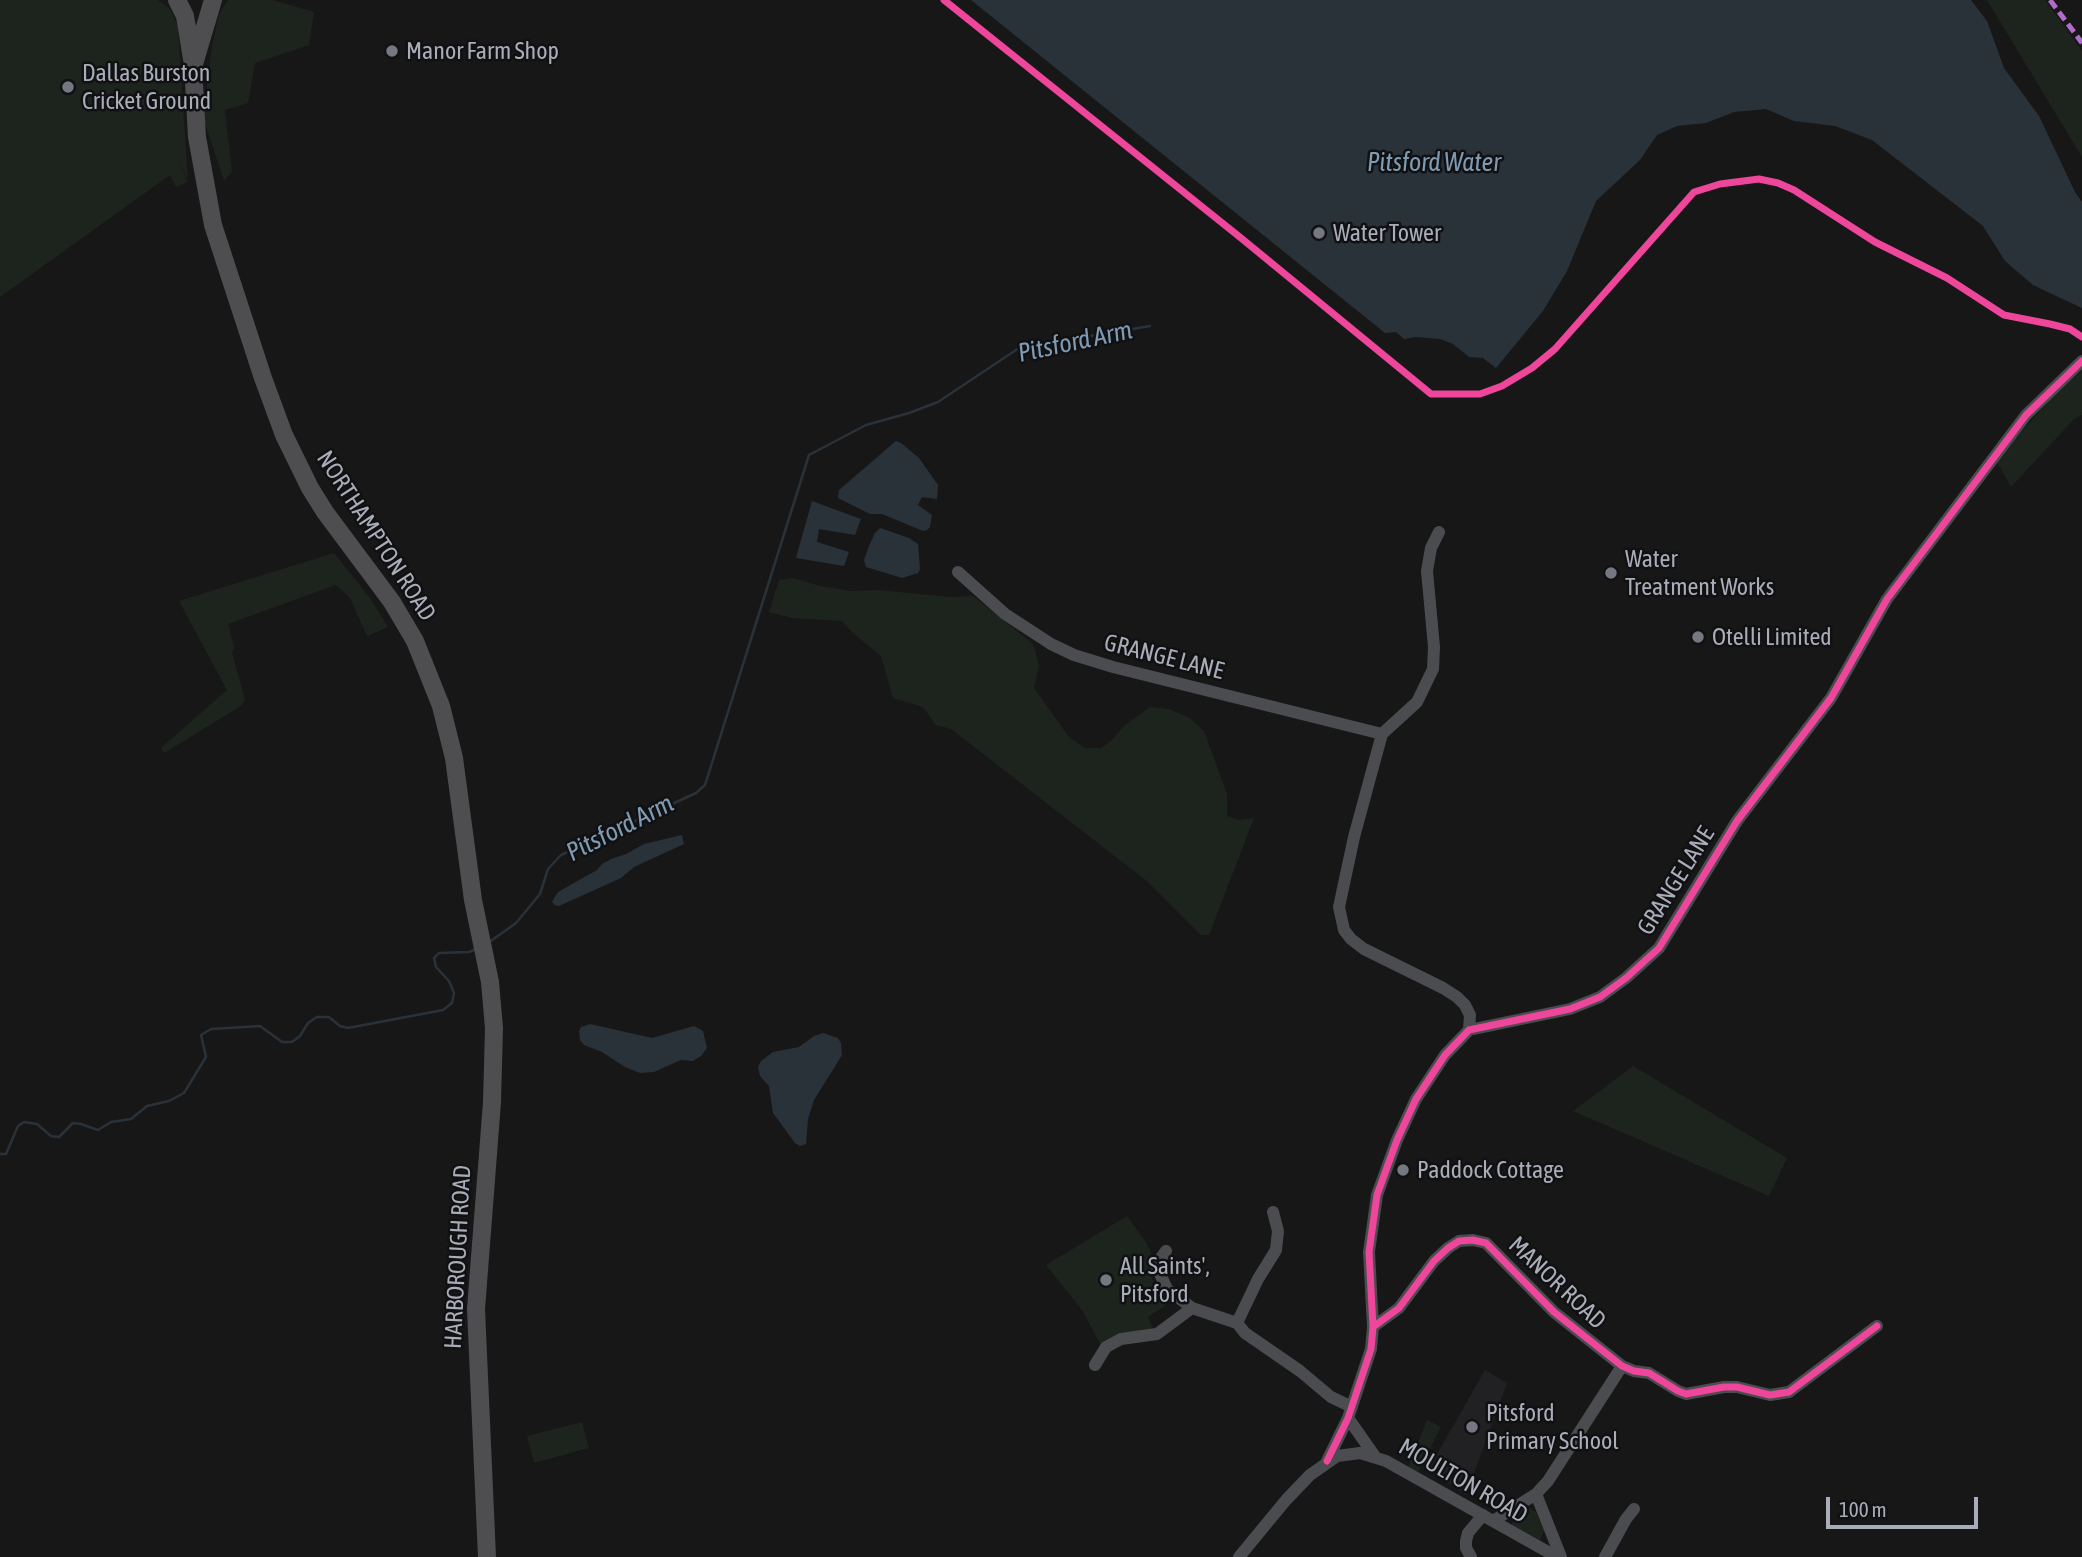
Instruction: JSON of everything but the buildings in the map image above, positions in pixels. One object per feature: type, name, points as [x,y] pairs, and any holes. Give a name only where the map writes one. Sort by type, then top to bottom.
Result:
[{"type":"highway","points":[[177,0],[188,4],[211,0]]},
{"type":"highway","name":"NORTHAMPTON ROAD","points":[[177,0],[185,16],[193,65],[197,137],[203,178],[213,226],[233,293],[285,435],[310,488],[404,621],[435,690],[454,758],[475,915],[486,960]]},
{"type":"highway","name":"NORTHAMPTON ROAD","points":[[193,65],[211,0]]},
{"type":"highway","name":"HARBOROUGH ROAD","points":[[486,960],[493,1002],[495,1064],[477,1275],[476,1334],[487,1557]]},
{"type":"street","name":"GRANGE LANE","points":[[1469,1030],[1570,1009],[1601,997],[1659,948],[1737,821],[1831,698],[1887,599],[2026,415],[2082,361]]},
{"type":"street","points":[[1327,1461],[1350,1413],[1369,1356],[1373,1327],[1369,1252],[1377,1195],[1396,1140],[1416,1099],[1445,1055],[1469,1030],[1470,1015],[1457,997],[1364,949],[1344,930],[1339,907],[1382,734],[1417,702],[1433,669],[1434,647],[1427,571],[1431,548],[1439,532]]},
{"type":"street","name":"GRANGE LANE","points":[[958,572],[1005,614],[1051,644],[1074,655],[1382,734]]},
{"type":"street","points":[[1237,1323],[1258,1279],[1276,1250],[1278,1231],[1273,1212]]},
{"type":"street","name":"MANOR ROAD","points":[[1373,1327],[1399,1308],[1434,1261],[1448,1248],[1459,1241],[1473,1240],[1486,1243],[1554,1312],[1622,1366]]},
{"type":"street","points":[[1166,1251],[1156,1265],[1167,1289],[1192,1308],[1237,1323],[1245,1333],[1300,1371],[1350,1413],[1374,1455]]},
{"type":"street","points":[[1095,1365],[1106,1347],[1121,1339],[1157,1334],[1192,1308]]},
{"type":"street","points":[[1471,1557],[1466,1548],[1468,1533],[1488,1518],[1536,1494],[1587,1423],[1622,1366],[1649,1373],[1686,1394],[1737,1387],[1760,1394],[1782,1394],[1801,1384],[1877,1326]]},
{"type":"street","name":"MOULTON ROAD","points":[[1239,1557],[1310,1475],[1327,1461],[1348,1453],[1374,1455],[1559,1557]]},
{"type":"street","points":[[1536,1494],[1559,1557]]},
{"type":"street","points":[[1605,1557],[1634,1509]]},
{"type":"shaded area","name":"Dallas Burston Cricket Ground","points":[[0,0],[158,0],[170,9],[178,26],[188,182],[177,154],[187,182],[176,187],[170,175],[0,297]]},
{"type":"shaded area","points":[[228,0],[273,0],[314,12],[309,45],[255,63],[248,103],[225,110],[232,171],[224,181],[205,123],[205,99],[219,14]]},
{"type":"shaded area","points":[[1987,0],[2045,0],[2082,51],[2082,157]]},
{"type":"shaded area","points":[[2082,371],[2082,415],[2074,419],[2011,487],[1996,460],[2058,391]]},
{"type":"shaded area","points":[[334,553],[370,598],[388,627],[367,636],[350,598],[336,585],[228,624],[234,647],[232,653],[245,699],[241,706],[164,753],[161,748],[227,690],[179,601]]},
{"type":"shaded area","points":[[793,578],[851,591],[878,590],[952,597],[973,596],[1033,644],[1039,665],[1034,688],[1069,737],[1085,748],[1101,748],[1124,726],[1150,707],[1169,709],[1190,718],[1204,731],[1227,794],[1227,816],[1239,820],[1254,818],[1209,935],[1201,935],[1148,882],[951,729],[936,725],[923,707],[893,698],[881,656],[842,621],[792,618],[769,612],[779,580]]},
{"type":"shaded area","points":[[1633,1066],[1787,1158],[1769,1196],[1573,1111]]},
{"type":"shaded area","points":[[1127,1216],[1146,1242],[1153,1258],[1150,1271],[1154,1285],[1162,1294],[1175,1299],[1148,1317],[1153,1329],[1101,1346],[1082,1310],[1046,1265]]},
{"type":"shaded area","name":"Pitsford Primary School","points":[[1485,1370],[1507,1383],[1466,1495],[1428,1470]]},
{"type":"shaded area","points":[[1427,1420],[1441,1427],[1418,1472],[1408,1467]]},
{"type":"shaded area","points":[[582,1422],[589,1448],[534,1463],[527,1436]]},
{"type":"shaded area","points":[[1529,1508],[1536,1512],[1544,1531],[1540,1540],[1512,1525],[1513,1515]]},
{"type":"water","name":"Pitsford Water","points":[[971,0],[1971,0],[1987,21],[2004,68],[2039,116],[2082,202],[2082,308],[2033,285],[2005,261],[1983,226],[1872,140],[1835,126],[1794,121],[1766,109],[1734,112],[1706,123],[1677,126],[1657,135],[1640,160],[1596,201],[1567,271],[1543,311],[1496,368],[1483,358],[1469,357],[1453,344],[1440,339],[1404,339],[1396,332],[1385,333]]},
{"type":"water","points":[[896,441],[919,458],[938,485],[937,499],[922,497],[918,505],[932,515],[927,530],[923,531],[882,514],[870,514],[838,498],[839,490]]},
{"type":"water","points":[[812,501],[861,519],[855,535],[819,529],[817,542],[849,552],[844,566],[796,558]]},
{"type":"water","points":[[880,528],[918,544],[918,573],[902,578],[866,567],[864,560],[869,546]]},
{"type":"water","points":[[682,835],[684,844],[634,867],[621,878],[559,906],[552,902],[558,892],[611,859],[644,844]]},
{"type":"water","points":[[590,1024],[652,1038],[694,1026],[703,1031],[707,1048],[693,1061],[681,1060],[654,1072],[640,1073],[584,1045],[579,1031],[581,1027]]},
{"type":"water","points":[[823,1033],[838,1038],[842,1055],[814,1100],[808,1119],[806,1144],[800,1146],[773,1113],[769,1086],[760,1076],[758,1067],[761,1061],[773,1052],[799,1047]]},
{"type":"waterway","name":"Pitsford Arm","points":[[488,943],[516,923],[540,894],[548,869],[561,855],[696,793],[705,785],[809,455],[866,425],[938,402],[1019,348],[1150,326]]},
{"type":"waterway","name":"Pitsford Arm","points":[[0,1154],[6,1154],[18,1126],[24,1122],[37,1124],[51,1136],[59,1137],[73,1123],[98,1130],[111,1122],[131,1119],[147,1106],[169,1101],[184,1093],[206,1057],[201,1035],[211,1029],[260,1026],[282,1042],[292,1042],[300,1036],[308,1023],[317,1017],[329,1017],[340,1026],[348,1028],[443,1010],[452,1003],[454,993],[449,981],[436,967],[434,958],[439,953],[469,952],[476,949]]},
{"type":"marked path","points":[[2050,0],[2082,43]]},
{"type":"cycle path","points":[[944,0],[1431,394],[1480,394],[1502,386],[1532,368],[1555,349],[1694,192],[1720,184],[1759,179],[1794,190],[1875,242],[1947,278],[2004,315],[2070,329],[2082,337]]},
{"type":"cycle path","points":[[1327,1461],[1348,1418],[1371,1349],[1373,1327],[1369,1252],[1377,1195],[1397,1140],[1416,1099],[1445,1055],[1469,1030],[1570,1009],[1600,997],[1659,948],[1737,821],[1831,698],[1887,599],[2026,415],[2082,361]]},
{"type":"cycle path","points":[[1373,1327],[1399,1308],[1434,1261],[1448,1248],[1459,1241],[1473,1240],[1486,1243],[1554,1312],[1622,1366],[1649,1373],[1686,1394],[1724,1387],[1737,1387],[1770,1395],[1789,1392],[1877,1326]]},
{"type":"place","name":"Manor Farm Shop","points":[[392,51]]},
{"type":"place","name":"Dallas Burston Cricket Ground","points":[[68,87]]},
{"type":"place","name":"Water Tower","points":[[1319,233]]},
{"type":"place","name":"Water Treatment Works","points":[[1611,573]]},
{"type":"place","name":"Otelli Limited","points":[[1698,637]]},
{"type":"place","name":"Paddock Cottage","points":[[1403,1170]]},
{"type":"place","name":"All Saints', Pitsford","points":[[1106,1280]]},
{"type":"place","name":"Pitsford Primary School","points":[[1472,1427]]}]
